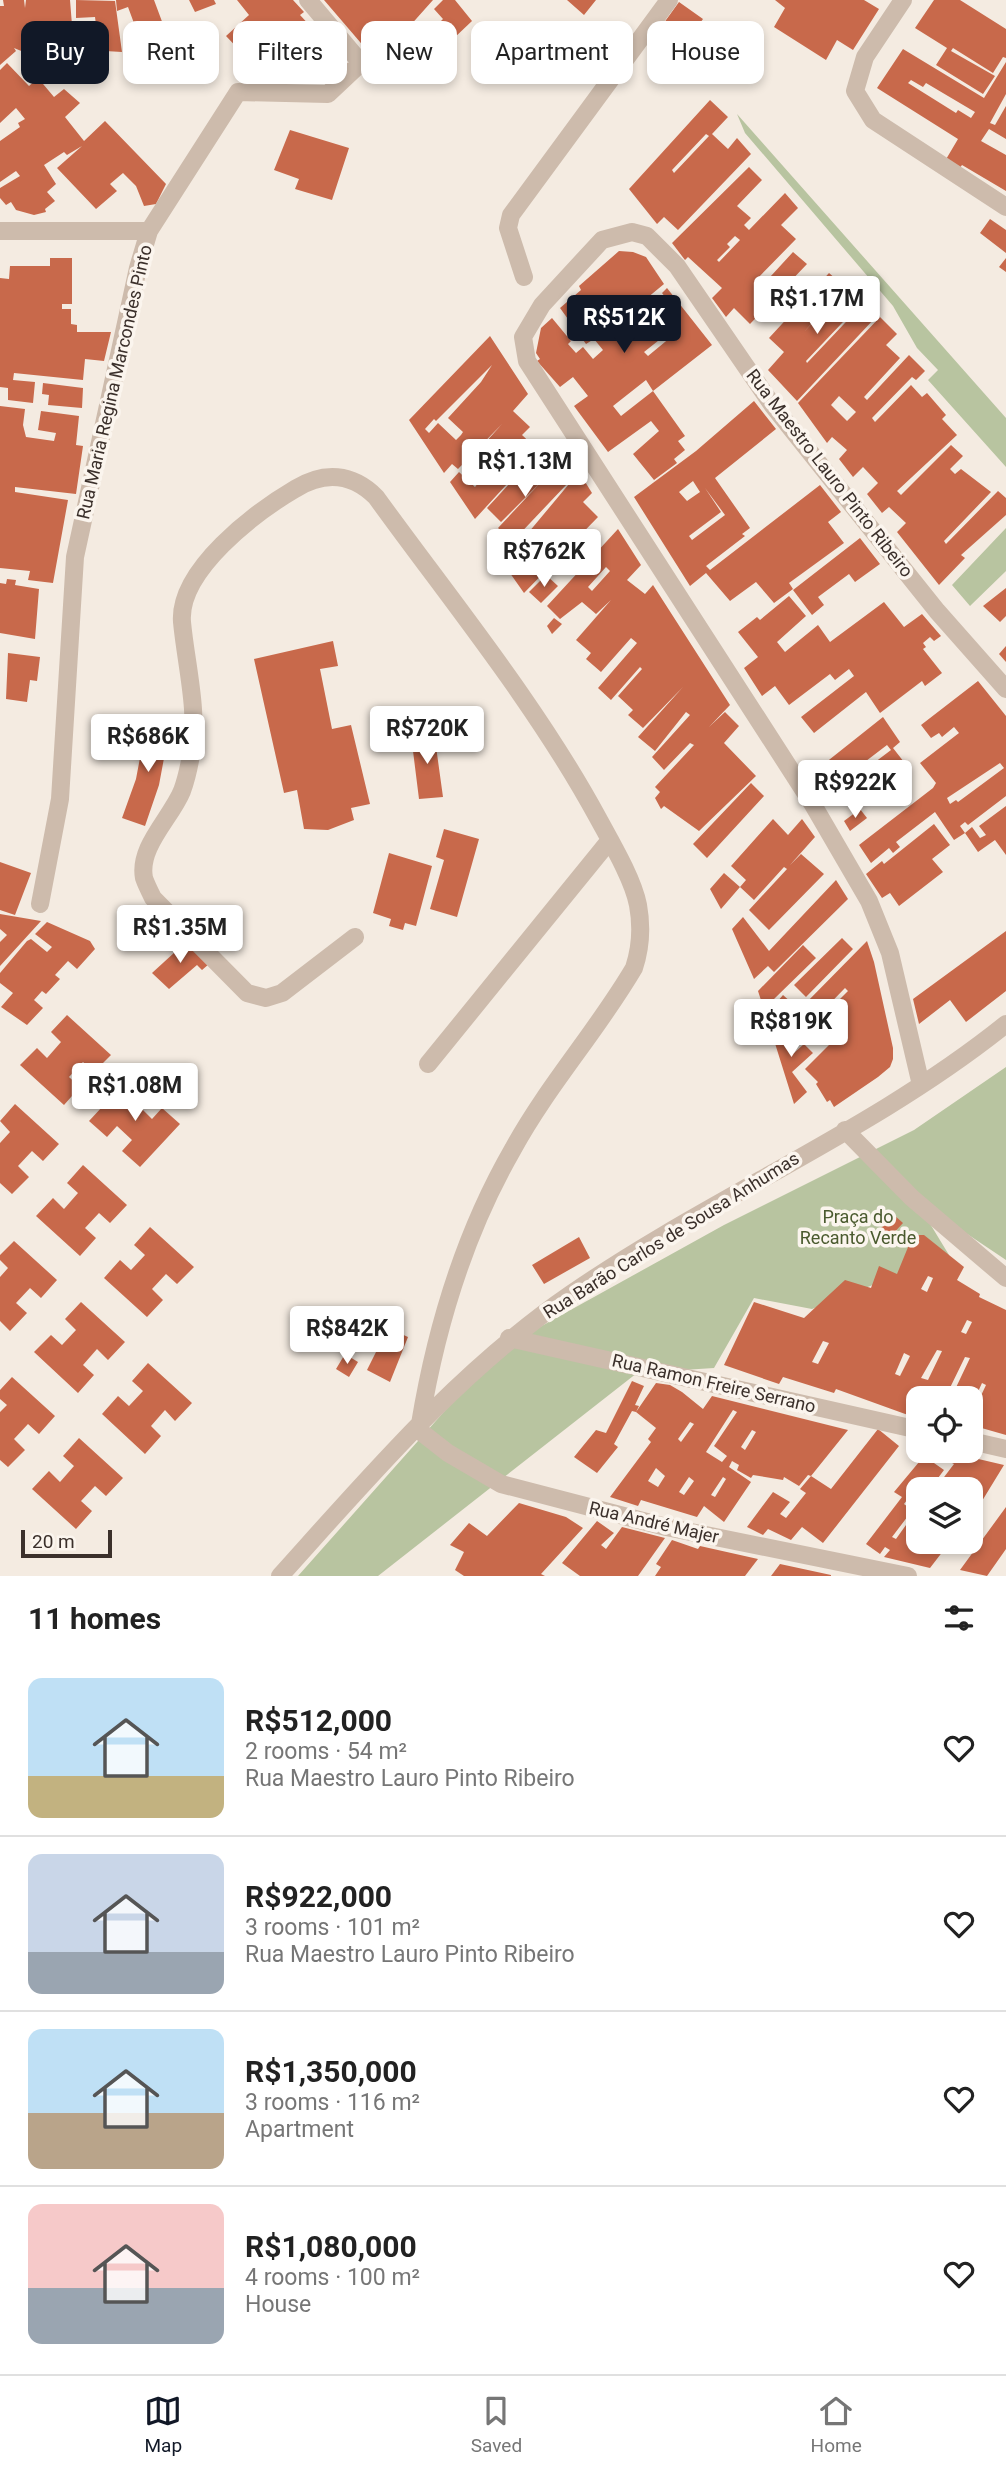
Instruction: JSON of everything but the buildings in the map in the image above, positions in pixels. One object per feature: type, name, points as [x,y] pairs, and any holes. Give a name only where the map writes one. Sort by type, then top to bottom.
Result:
[{"type":"street","points":[[149,231],[238,92],[328,94],[361,63],[309,0]]},
{"type":"street","points":[[524,277],[508,228],[511,215],[669,0]]},
{"type":"street","points":[[903,0],[865,57],[855,91],[873,120],[915,151],[1006,207]]},
{"type":"street","name":"Rua Maria Regina Marcondes Pinto","points":[[0,231],[149,231],[75,557],[70,596],[60,799],[40,904]]},
{"type":"street","name":"Rua Maestro Lauro Pinto Ribeiro","points":[[921,1085],[890,953],[869,901],[812,803],[527,361],[523,337],[542,305],[602,240],[632,232],[647,236],[668,256],[773,406],[937,611],[1006,689]]},
{"type":"street","points":[[355,937],[282,993],[266,998],[247,993],[153,898],[144,877],[147,853],[182,792],[192,752],[192,691],[182,618],[194,581],[219,548],[256,512],[304,483],[331,476],[346,476],[363,484],[376,497],[532,710],[573,772],[610,840],[637,902],[640,950],[634,968],[513,1149],[491,1194],[444,1307],[418,1426]]},
{"type":"street","points":[[428,1064],[610,840]]},
{"type":"street","name":"Rua Barão Carlos de Sousa Anhumas","points":[[280,1576],[468,1373],[509,1338],[584,1285],[921,1085],[1006,1024]]},
{"type":"street","points":[[845,1130],[912,1198],[1006,1278]]},
{"type":"street","name":"Rua Ramon Freire Serrano","points":[[509,1338],[906,1427]]},
{"type":"street","name":"Rua André Majer","points":[[418,1426],[448,1453],[501,1484],[666,1527],[908,1576]]},
{"type":"street","points":[[983,1444],[1006,1449]]},
{"type":"green space","points":[[737,114],[1006,418],[1006,467],[928,380],[938,370],[917,348],[893,306],[745,133]]},
{"type":"green space","points":[[1006,528],[1006,571],[970,606],[952,585]]},
{"type":"green space","name":"Praça do Recanto Verde","points":[[1006,1067],[1006,1260],[915,1199],[949,1255],[812,1309],[754,1298],[714,1368],[637,1373],[378,1576],[298,1576],[450,1405],[520,1338],[724,1225],[914,1130]]}]
